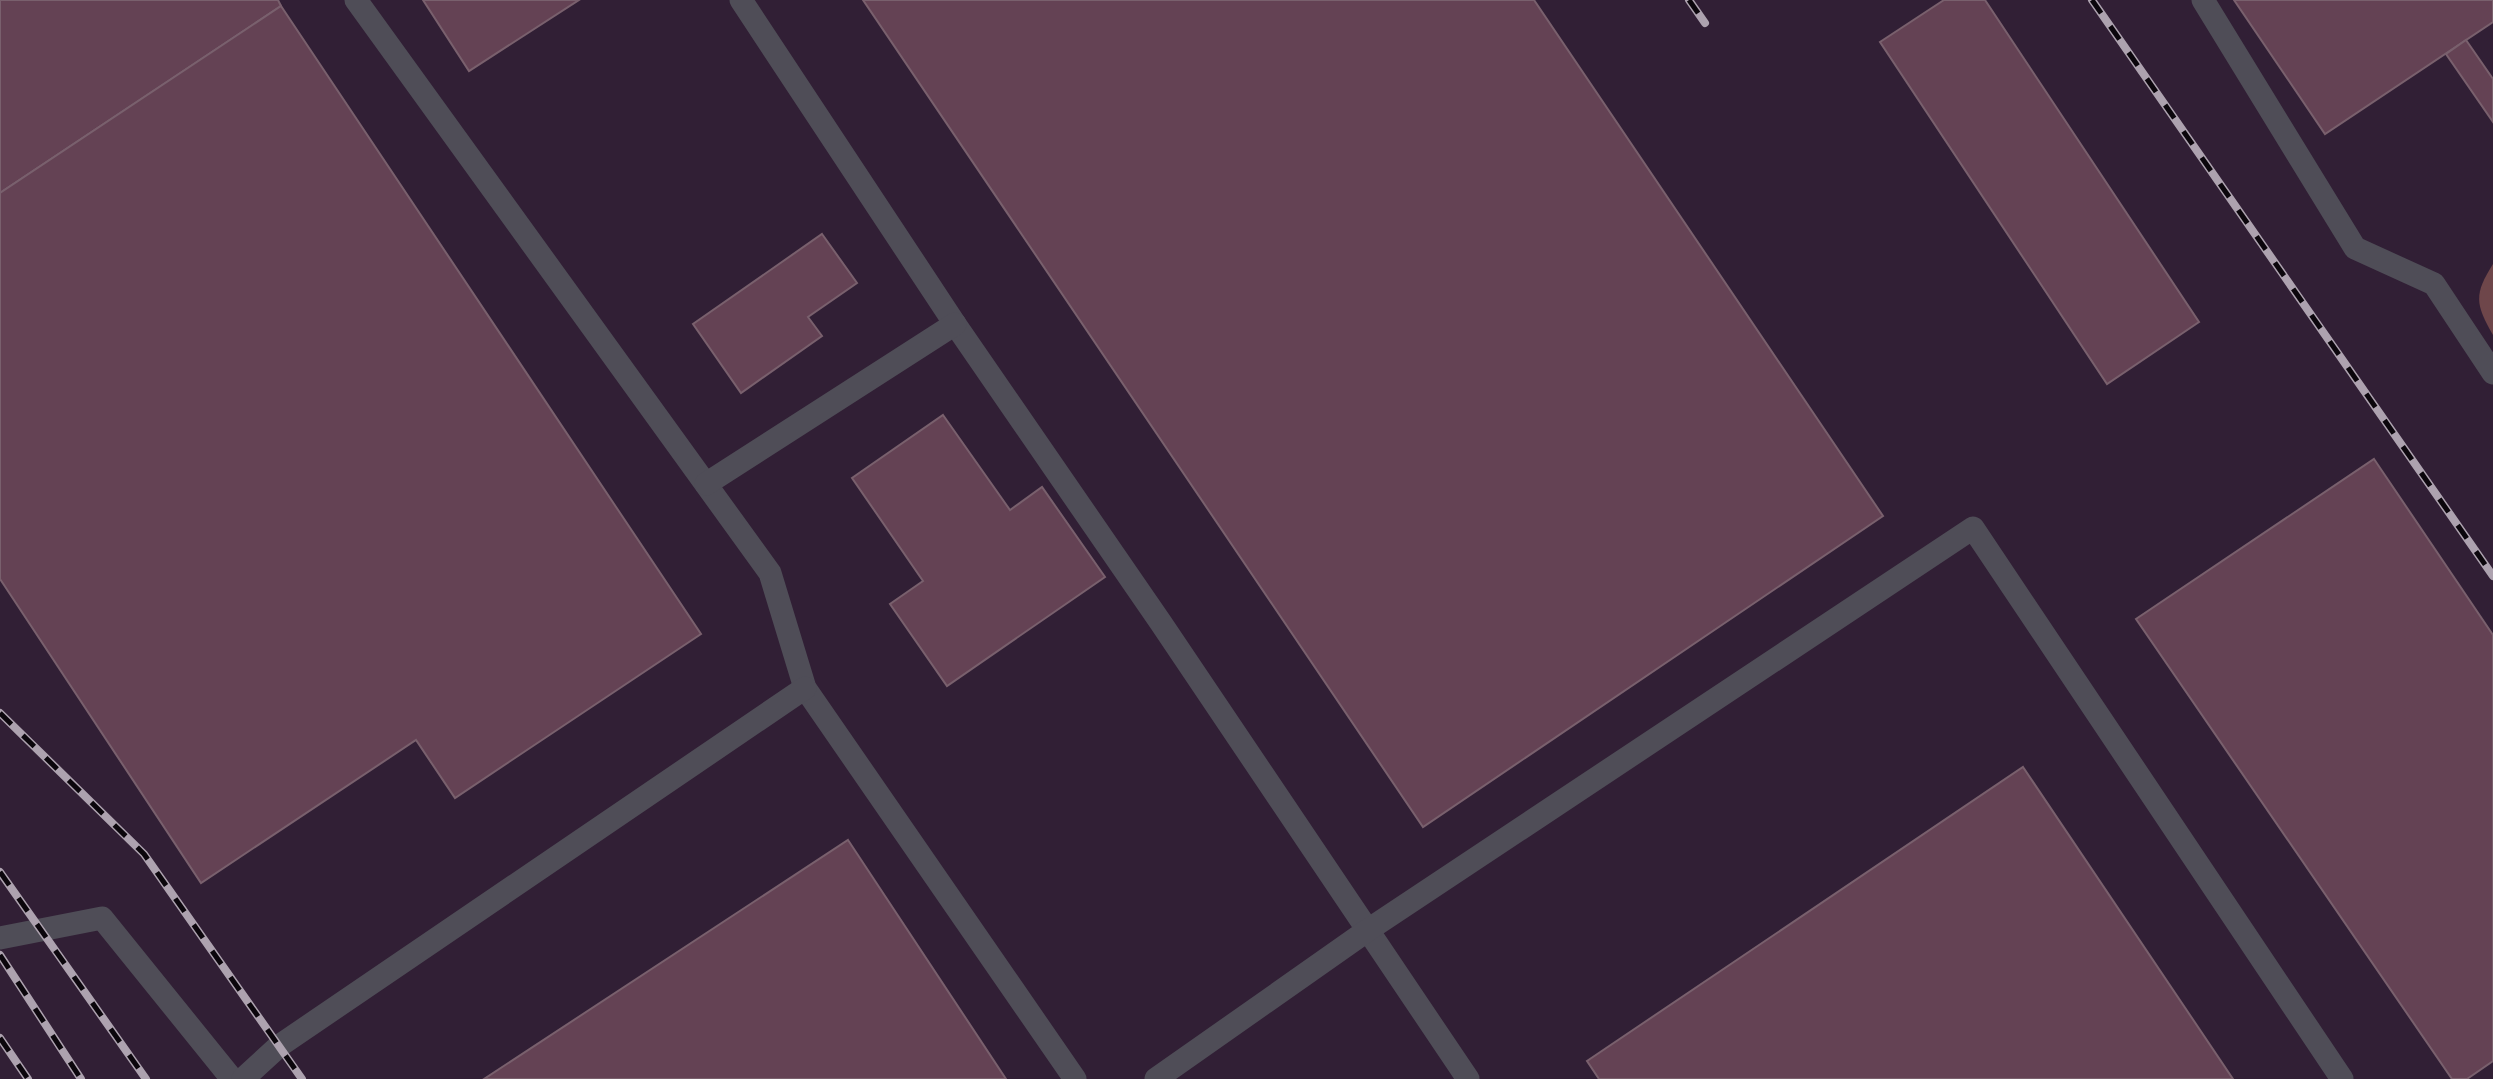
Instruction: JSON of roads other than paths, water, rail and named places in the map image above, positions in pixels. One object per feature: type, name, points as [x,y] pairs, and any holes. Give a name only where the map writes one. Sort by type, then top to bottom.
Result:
[{"type":"lane","points":[[356,0],[770,573],[805,688],[1075,1079]]},
{"type":"lane","points":[[741,0],[955,324],[1161,622],[1468,1079]]},
{"type":"lane","points":[[2203,0],[2355,248],[2434,284],[2493,373]]},
{"type":"lane","points":[[706,484],[955,324]]},
{"type":"lane","points":[[1156,1079],[1368,930],[1973,528],[2342,1079]]},
{"type":"lane","points":[[243,1079],[279,1046],[805,688]]},
{"type":"lane","points":[[0,938],[102,918],[232,1079]]},
{"type":"railway","points":[[1689,0],[1705,23]]},
{"type":"railway","points":[[2092,0],[2493,576]]},
{"type":"railway","points":[[0,713],[144,854],[302,1079]]},
{"type":"railway","points":[[0,872],[146,1079]]},
{"type":"railway","points":[[0,955],[81,1079]]},
{"type":"railway","points":[[0,1038],[28,1079]]}]
